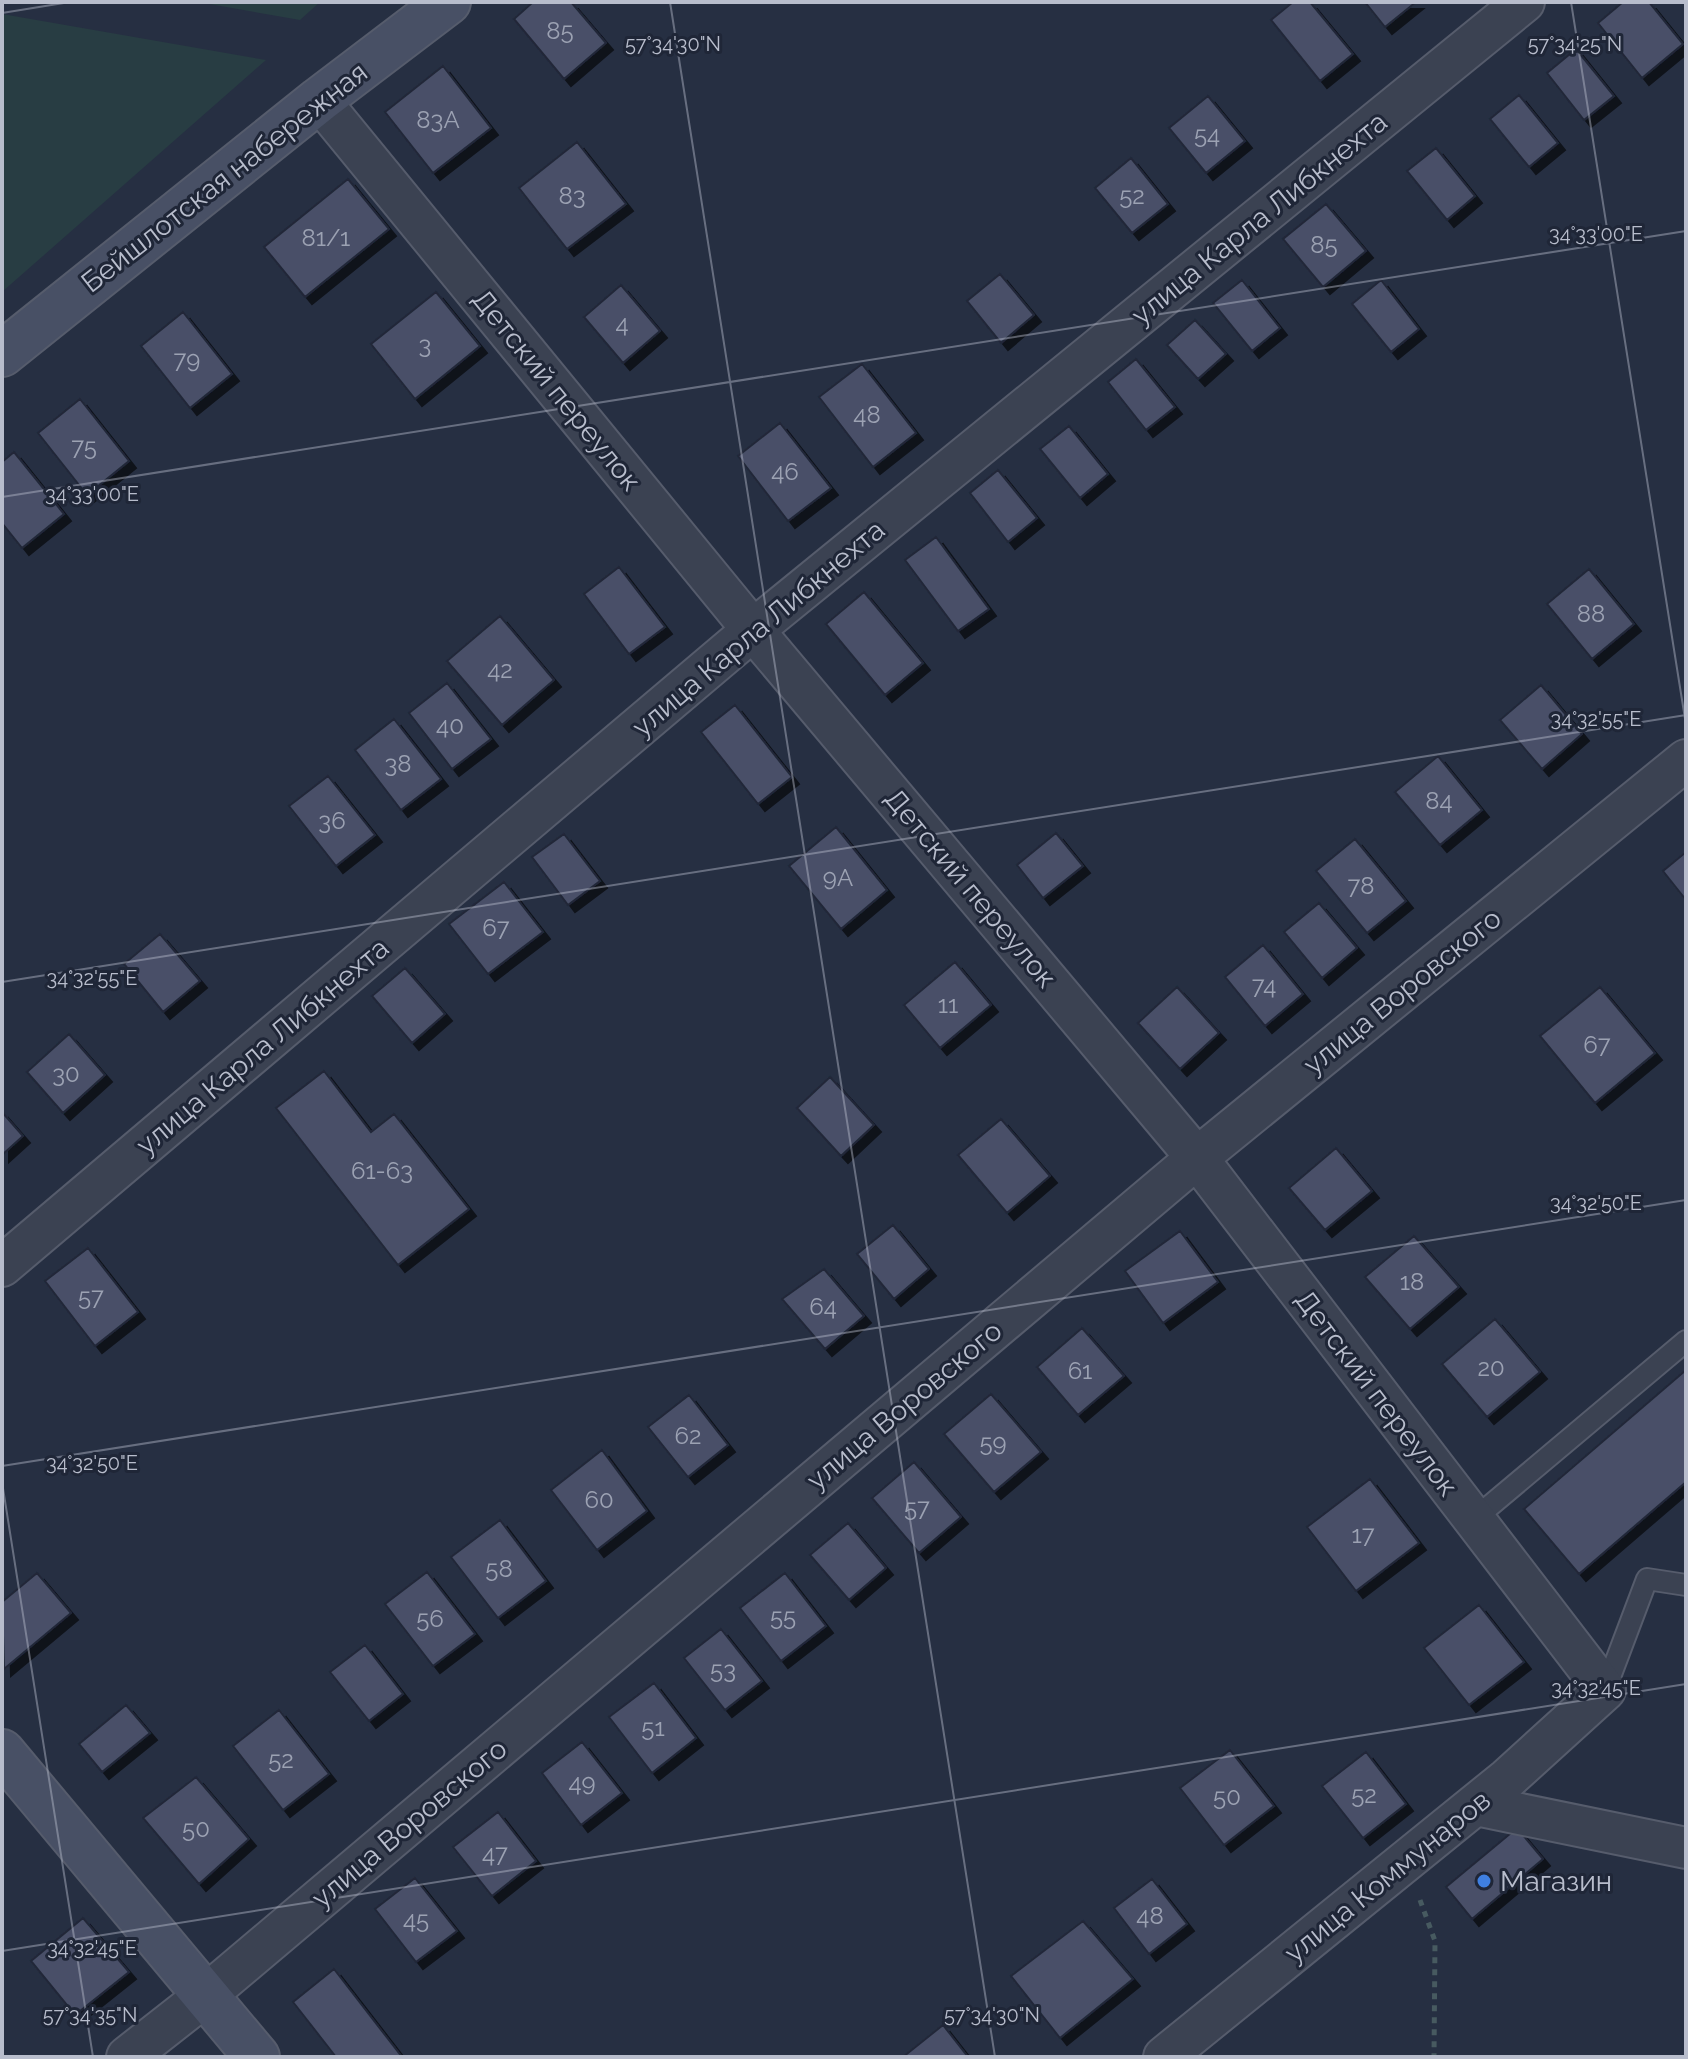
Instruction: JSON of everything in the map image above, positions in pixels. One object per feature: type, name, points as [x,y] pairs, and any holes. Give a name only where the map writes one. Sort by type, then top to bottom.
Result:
[{"type":"street","name":"Бейшлотская набережная","points":[[2,354],[319,100],[448,2]]},
{"type":"street","name":"улица Карла Либкнехта","points":[[2,1266],[753,630],[1524,2]]},
{"type":"street","name":"Детский переулок","points":[[319,100],[753,630],[1197,1158],[1605,1690]]},
{"type":"street","name":"улица Воровского","points":[[127,2057],[206,1995],[1197,1158],[1686,760]]},
{"type":"street","name":"улица Коммунаров","points":[[1164,2057],[1476,1805],[1605,1690]]},
{"type":"street","points":[[2,1752],[257,2057]]},
{"type":"street","points":[[1476,1805],[1686,1848]]},
{"type":"lane","points":[[1473,1520],[1686,1341]]},
{"type":"lane","points":[[1605,1690],[1647,1579],[1686,1585]]},
{"type":"path","points":[[1406,1861],[1435,1941],[1434,2057]]},
{"type":"green space","points":[[198,2],[320,2],[300,20]]},
{"type":"green space","points":[[2,14],[266,60],[2,292]]},
{"type":"building","points":[[533,2],[571,2],[606,43],[564,79],[514,19]]},
{"type":"building","points":[[1293,2],[1310,2],[1353,54],[1320,81],[1271,20]]},
{"type":"building","points":[[1365,2],[1416,2],[1385,27]]},
{"type":"building","points":[[1623,2],[1649,2],[1683,44],[1642,78],[1598,23]]},
{"type":"building","points":[[1576,49],[1614,96],[1584,120],[1547,73]]},
{"type":"building","points":[[443,66],[491,128],[433,173],[385,112]]},
{"type":"building","points":[[1519,95],[1558,143],[1529,167],[1490,119]]},
{"type":"building","points":[[1208,96],[1245,141],[1206,173],[1169,128]]},
{"type":"building","points":[[577,142],[626,204],[567,249],[519,188]]},
{"type":"building","points":[[1436,148],[1475,196],[1447,220],[1407,171]]},
{"type":"building","points":[[1131,158],[1168,204],[1132,233],[1095,188]]},
{"type":"building","points":[[348,179],[389,229],[305,297],[264,247]]},
{"type":"building","points":[[1326,204],[1366,251],[1323,287],[1283,239]]},
{"type":"building","points":[[1000,274],[1034,315],[1001,343],[967,301]]},
{"type":"building","points":[[1242,280],[1280,328],[1252,351],[1213,303]]},
{"type":"building","points":[[1381,280],[1419,329],[1391,352],[1352,304]]},
{"type":"building","points":[[621,285],[660,331],[623,363],[584,317]]},
{"type":"building","points":[[436,292],[480,346],[415,399],[371,344]]},
{"type":"building","points":[[183,312],[232,374],[190,408],[141,346]]},
{"type":"building","points":[[1195,320],[1226,354],[1198,379],[1167,345]]},
{"type":"building","points":[[1136,359],[1175,407],[1146,430],[1108,382]]},
{"type":"building","points":[[862,364],[916,433],[873,467],[819,397]]},
{"type":"building","points":[[80,399],[129,461],[87,495],[38,433]]},
{"type":"building","points":[[780,423],[831,488],[788,521],[738,456]]},
{"type":"building","points":[[1069,426],[1108,474],[1080,498],[1040,449]]},
{"type":"building","points":[[14,452],[64,514],[22,548],[2,523],[2,462]]},
{"type":"building","points":[[998,470],[1037,518],[1008,542],[970,493]]},
{"type":"building","points":[[936,537],[989,609],[958,631],[905,560]]},
{"type":"building","points":[[619,567],[665,627],[629,654],[584,594]]},
{"type":"building","points":[[1589,569],[1634,624],[1592,659],[1547,604]]},
{"type":"building","points":[[864,592],[923,663],[885,695],[826,624]]},
{"type":"building","points":[[500,616],[554,680],[502,725],[447,661]]},
{"type":"building","points":[[447,683],[491,739],[452,769],[409,713]]},
{"type":"building","points":[[1541,685],[1582,734],[1542,769],[1500,720]]},
{"type":"building","points":[[735,705],[792,777],[758,804],[701,732]]},
{"type":"building","points":[[394,719],[441,779],[401,810],[355,750]]},
{"type":"building","points":[[1438,756],[1482,810],[1440,845],[1395,792]]},
{"type":"building","points":[[328,776],[375,835],[336,866],[289,806]]},
{"type":"building","points":[[836,827],[887,890],[841,929],[789,866]]},
{"type":"building","points":[[1056,833],[1083,866],[1043,898],[1017,865]]},
{"type":"building","points":[[564,834],[600,881],[568,905],[532,857]]},
{"type":"building","points":[[1355,839],[1406,901],[1367,933],[1316,871]]},
{"type":"building","points":[[1686,852],[1686,900],[1663,871]]},
{"type":"building","points":[[504,882],[543,932],[488,974],[449,924]]},
{"type":"building","points":[[1319,903],[1357,948],[1322,978],[1284,932]]},
{"type":"building","points":[[160,934],[200,981],[163,1012],[124,964]]},
{"type":"building","points":[[1263,945],[1303,994],[1265,1026],[1225,977]]},
{"type":"building","points":[[955,962],[991,1005],[940,1048],[904,1005]]},
{"type":"building","points":[[405,968],[445,1014],[412,1043],[372,996]]},
{"type":"building","points":[[1177,987],[1219,1033],[1180,1069],[1138,1023]]},
{"type":"building","points":[[1600,987],[1655,1053],[1595,1103],[1540,1036]]},
{"type":"building","points":[[69,1034],[105,1075],[63,1113],[27,1072]]},
{"type":"building","points":[[324,1071],[371,1132],[394,1114],[469,1209],[398,1265],[276,1108]]},
{"type":"building","points":[[830,1077],[874,1125],[841,1156],[797,1108]]},
{"type":"building","points":[[2,1112],[23,1136],[2,1155]]},
{"type":"building","points":[[1001,1119],[1050,1176],[1007,1213],[958,1155]]},
{"type":"building","points":[[1336,1148],[1372,1191],[1325,1230],[1289,1188]]},
{"type":"building","points":[[893,1225],[929,1269],[894,1299],[857,1254]]},
{"type":"building","points":[[1180,1231],[1218,1282],[1163,1323],[1125,1271]]},
{"type":"building","points":[[1414,1236],[1459,1287],[1410,1329],[1365,1277]]},
{"type":"building","points":[[88,1248],[138,1312],[95,1346],[45,1281]]},
{"type":"building","points":[[824,1269],[864,1316],[825,1349],[782,1299]]},
{"type":"building","points":[[1495,1319],[1540,1372],[1487,1417],[1442,1364]]},
{"type":"building","points":[[1082,1328],[1124,1376],[1078,1415],[1037,1367]]},
{"type":"building","points":[[1686,1370],[1686,1482],[1579,1574],[1524,1509]]},
{"type":"building","points":[[991,1394],[1041,1452],[994,1492],[944,1434]]},
{"type":"building","points":[[689,1395],[728,1445],[688,1477],[648,1427]]},
{"type":"building","points":[[602,1450],[647,1511],[597,1550],[551,1490]]},
{"type":"building","points":[[914,1462],[961,1517],[919,1553],[872,1498]]},
{"type":"building","points":[[1370,1479],[1419,1543],[1356,1591],[1307,1527]]},
{"type":"building","points":[[500,1520],[546,1581],[498,1618],[451,1557]]},
{"type":"building","points":[[848,1523],[886,1568],[849,1600],[810,1555]]},
{"type":"building","points":[[427,1572],[475,1634],[433,1666],[385,1604]]},
{"type":"building","points":[[37,1573],[71,1613],[4,1669],[2,1602]]},
{"type":"building","points":[[785,1573],[826,1626],[781,1661],[740,1608]]},
{"type":"building","points":[[1479,1605],[1524,1662],[1469,1705],[1424,1648]]},
{"type":"building","points":[[721,1629],[762,1681],[725,1710],[684,1658]]},
{"type":"building","points":[[365,1645],[403,1694],[369,1721],[330,1672]]},
{"type":"building","points":[[654,1683],[696,1738],[652,1773],[609,1717]]},
{"type":"building","points":[[126,1705],[150,1733],[102,1772],[79,1744]]},
{"type":"building","points":[[279,1710],[329,1774],[283,1810],[233,1746]]},
{"type":"building","points":[[582,1742],[622,1793],[581,1825],[542,1773]]},
{"type":"building","points":[[1230,1750],[1274,1806],[1224,1845],[1180,1788]]},
{"type":"building","points":[[1366,1752],[1406,1804],[1363,1838],[1322,1786]]},
{"type":"building","points":[[196,1777],[249,1839],[199,1884],[143,1818]]},
{"type":"building","points":[[498,1812],[536,1861],[492,1896],[453,1847]]},
{"type":"building","points":[[1517,1828],[1543,1859],[1472,1919],[1446,1887]]},
{"type":"building","points":[[415,1878],[457,1931],[416,1962],[375,1909]]},
{"type":"building","points":[[1152,1879],[1187,1924],[1149,1954],[1114,1908]]},
{"type":"building","points":[[83,1918],[129,1972],[75,2015],[31,1961]]},
{"type":"building","points":[[1083,1921],[1133,1979],[1060,2038],[1011,1976]]},
{"type":"building","points":[[334,1969],[402,2057],[336,2057],[293,2002]]},
{"type":"building","points":[[943,2025],[968,2057],[903,2057]]},
{"type":"place","name":"Магазин","points":[[1484,1881]]}]
